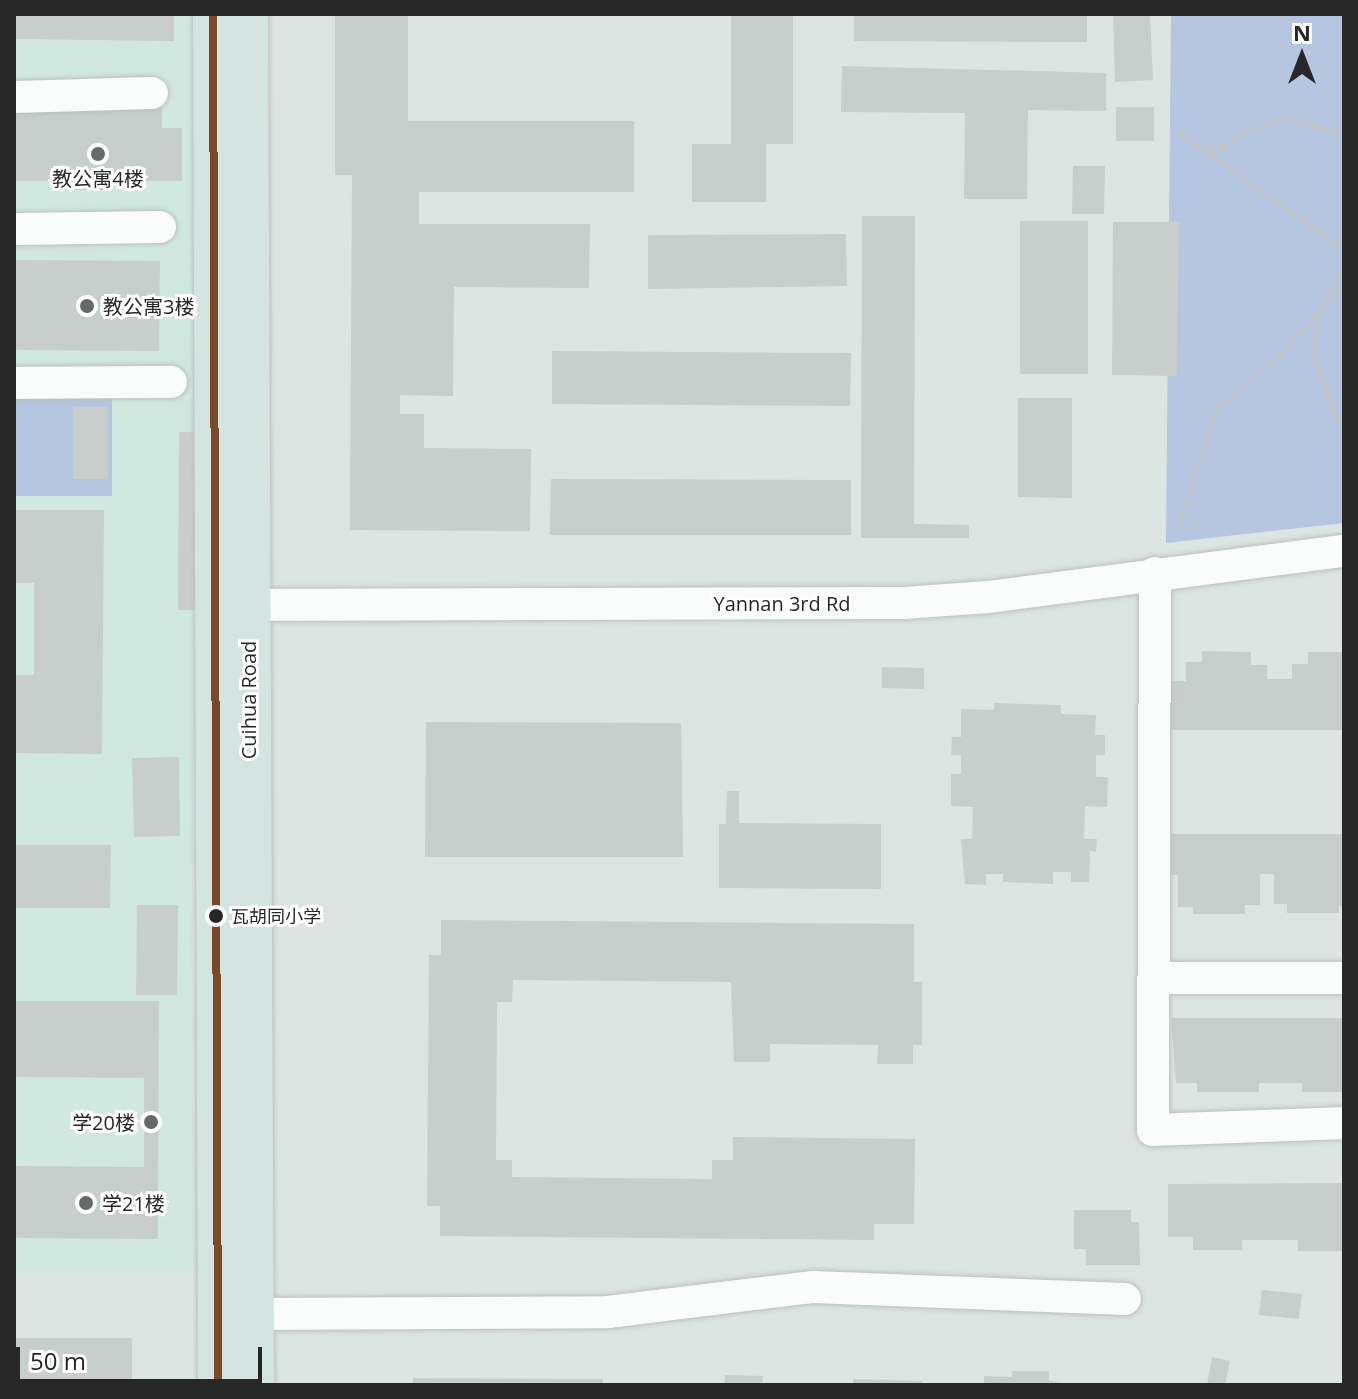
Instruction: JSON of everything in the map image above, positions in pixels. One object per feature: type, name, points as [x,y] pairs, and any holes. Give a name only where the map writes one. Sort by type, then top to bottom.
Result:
[{"type":"main road","name":"Cuihua Road","points":[[213,14],[254,1385]]},
{"type":"main road","name":"Cuihua Road","points":[[218,1385],[232,605],[248,14]]},
{"type":"street","points":[[14,97],[152,93]]},
{"type":"street","points":[[14,229],[160,227]]},
{"type":"street","points":[[14,383],[171,382]]},
{"type":"street","name":"Yannan 3rd Rd","points":[[232,605],[904,603],[1344,551]]},
{"type":"street","points":[[1155,573],[1153,1130],[1344,1123]]},
{"type":"street","points":[[1154,978],[1344,978]]},
{"type":"street","points":[[254,1314],[608,1312],[813,1287],[1125,1299]]},
{"type":"path","points":[[1205,148],[1223,148],[1244,132],[1283,118],[1344,133]]},
{"type":"path","points":[[1178,131],[1344,249]]},
{"type":"path","points":[[1180,525],[1215,410],[1279,356],[1318,314],[1344,271]]},
{"type":"path","points":[[1318,314],[1315,355],[1336,418],[1344,421]]},
{"type":"shaded area","points":[[14,14],[201,14],[221,864],[191,864],[196,1271],[14,1272]]},
{"type":"shaded area","points":[[1171,14],[1344,14],[1344,523],[1166,543]]},
{"type":"shaded area","points":[[14,396],[112,396],[112,496],[14,496]]},
{"type":"building","points":[[14,14],[174,14],[174,41],[14,39]]},
{"type":"building","points":[[335,14],[408,14],[408,121],[634,121],[634,192],[419,192],[419,224],[590,224],[589,288],[454,287],[453,396],[400,395],[400,414],[424,414],[424,448],[531,449],[530,531],[350,530],[352,175],[335,175]]},
{"type":"building","points":[[731,14],[793,14],[793,144],[766,144],[766,202],[692,202],[692,144],[731,144]]},
{"type":"building","points":[[854,14],[1087,14],[1087,42],[854,41]]},
{"type":"building","points":[[1113,14],[1150,14],[1153,80],[1115,82]]},
{"type":"building","points":[[842,66],[1106,73],[1106,111],[1028,110],[1027,199],[964,199],[965,113],[841,112]]},
{"type":"building","name":"教公寓4楼","points":[[14,96],[162,97],[162,128],[182,128],[182,181],[112,181],[112,190],[63,190],[63,181],[14,181]]},
{"type":"building","points":[[1116,107],[1154,107],[1154,141],[1116,141]]},
{"type":"building","points":[[1073,166],[1105,166],[1104,214],[1072,214]]},
{"type":"building","points":[[862,216],[915,216],[914,524],[969,525],[969,538],[861,538]]},
{"type":"building","points":[[1020,221],[1088,221],[1088,374],[1020,374]]},
{"type":"building","points":[[1113,222],[1179,222],[1177,376],[1112,375]]},
{"type":"building","points":[[846,234],[847,286],[648,289],[648,235]]},
{"type":"building","name":"教公寓3楼","points":[[14,260],[160,261],[159,351],[14,350]]},
{"type":"building","points":[[552,351],[851,353],[850,406],[552,404]]},
{"type":"building","points":[[1018,398],[1072,398],[1072,498],[1018,497]]},
{"type":"building","points":[[73,407],[108,407],[108,479],[73,479]]},
{"type":"building","points":[[179,432],[223,432],[222,610],[178,610]]},
{"type":"building","points":[[551,479],[851,480],[851,535],[550,535]]},
{"type":"building","points":[[14,510],[104,510],[102,754],[14,753],[14,675],[34,675],[34,583],[14,583]]},
{"type":"building","points":[[1202,651],[1251,652],[1251,665],[1267,665],[1267,679],[1292,679],[1292,664],[1308,664],[1308,652],[1344,652],[1344,730],[1171,730],[1171,681],[1186,681],[1186,662],[1202,662]]},
{"type":"building","points":[[882,667],[924,668],[924,689],[882,688]]},
{"type":"building","points":[[994,703],[1061,705],[1061,714],[1096,715],[1095,735],[1105,735],[1105,755],[1096,755],[1096,777],[1108,777],[1107,807],[1085,806],[1084,839],[1097,839],[1096,852],[1090,851],[1089,882],[1071,882],[1071,872],[1053,872],[1053,884],[1003,882],[1003,874],[986,874],[986,885],[965,884],[961,839],[972,839],[973,807],[951,806],[951,774],[961,774],[961,755],[951,755],[952,737],[961,737],[961,709],[994,710]]},
{"type":"building","points":[[426,722],[681,723],[683,857],[425,857]]},
{"type":"building","points":[[179,757],[180,836],[134,837],[132,758]]},
{"type":"building","points":[[727,791],[739,791],[739,823],[881,824],[881,889],[719,888],[719,824],[726,824]]},
{"type":"building","points":[[1171,834],[1344,834],[1344,906],[1339,906],[1339,913],[1287,913],[1287,904],[1274,904],[1274,874],[1260,874],[1260,905],[1245,905],[1245,914],[1193,914],[1193,907],[1178,907],[1178,875],[1171,875]]},
{"type":"building","points":[[14,845],[111,845],[110,908],[14,908]]},
{"type":"building","points":[[137,905],[178,905],[177,995],[136,995]]},
{"type":"building","points":[[441,920],[914,924],[914,982],[922,982],[922,1045],[913,1045],[913,1064],[877,1064],[878,1045],[770,1044],[770,1062],[734,1062],[731,982],[513,980],[512,1002],[497,1002],[496,1160],[512,1160],[512,1177],[712,1179],[712,1160],[733,1160],[733,1137],[915,1139],[914,1224],[874,1224],[874,1240],[440,1236],[440,1206],[427,1206],[429,955],[441,955]]},
{"type":"building","points":[[14,1001],[159,1001],[158,1239],[14,1238],[14,1166],[144,1167],[144,1078],[14,1077]]},
{"type":"building","points":[[1171,1018],[1344,1018],[1344,1092],[1302,1092],[1302,1083],[1259,1083],[1259,1092],[1197,1092],[1197,1083],[1176,1083]]},
{"type":"building","points":[[1344,1183],[1344,1251],[1298,1251],[1298,1240],[1242,1240],[1242,1250],[1193,1250],[1193,1237],[1168,1237],[1168,1184]]},
{"type":"building","points":[[1074,1210],[1131,1210],[1131,1222],[1139,1222],[1140,1265],[1086,1265],[1086,1249],[1074,1249]]},
{"type":"building","points":[[1262,1290],[1302,1294],[1299,1319],[1259,1315]]},
{"type":"building","points":[[14,1338],[132,1338],[132,1385],[14,1385]]},
{"type":"building","points":[[1212,1357],[1230,1361],[1225,1385],[1207,1385]]},
{"type":"building","points":[[1012,1371],[1049,1371],[1049,1381],[1077,1385],[984,1385],[984,1376],[1012,1377]]},
{"type":"building","points":[[725,1375],[763,1376],[762,1385],[724,1385]]},
{"type":"building","points":[[413,1378],[603,1379],[603,1385],[413,1385]]},
{"type":"building","points":[[853,1379],[922,1381],[922,1385],[853,1385]]},
{"type":"transit line","points":[[213,14],[218,1385]]},
{"type":"place","name":"教公寓4楼","points":[[98,154]]},
{"type":"place","name":"教公寓3楼","points":[[87,306]]},
{"type":"place","name":"瓦胡同小学","points":[[216,916]]},
{"type":"place","name":"学20楼","points":[[151,1122]]},
{"type":"place","name":"学21楼","points":[[86,1203]]}]
